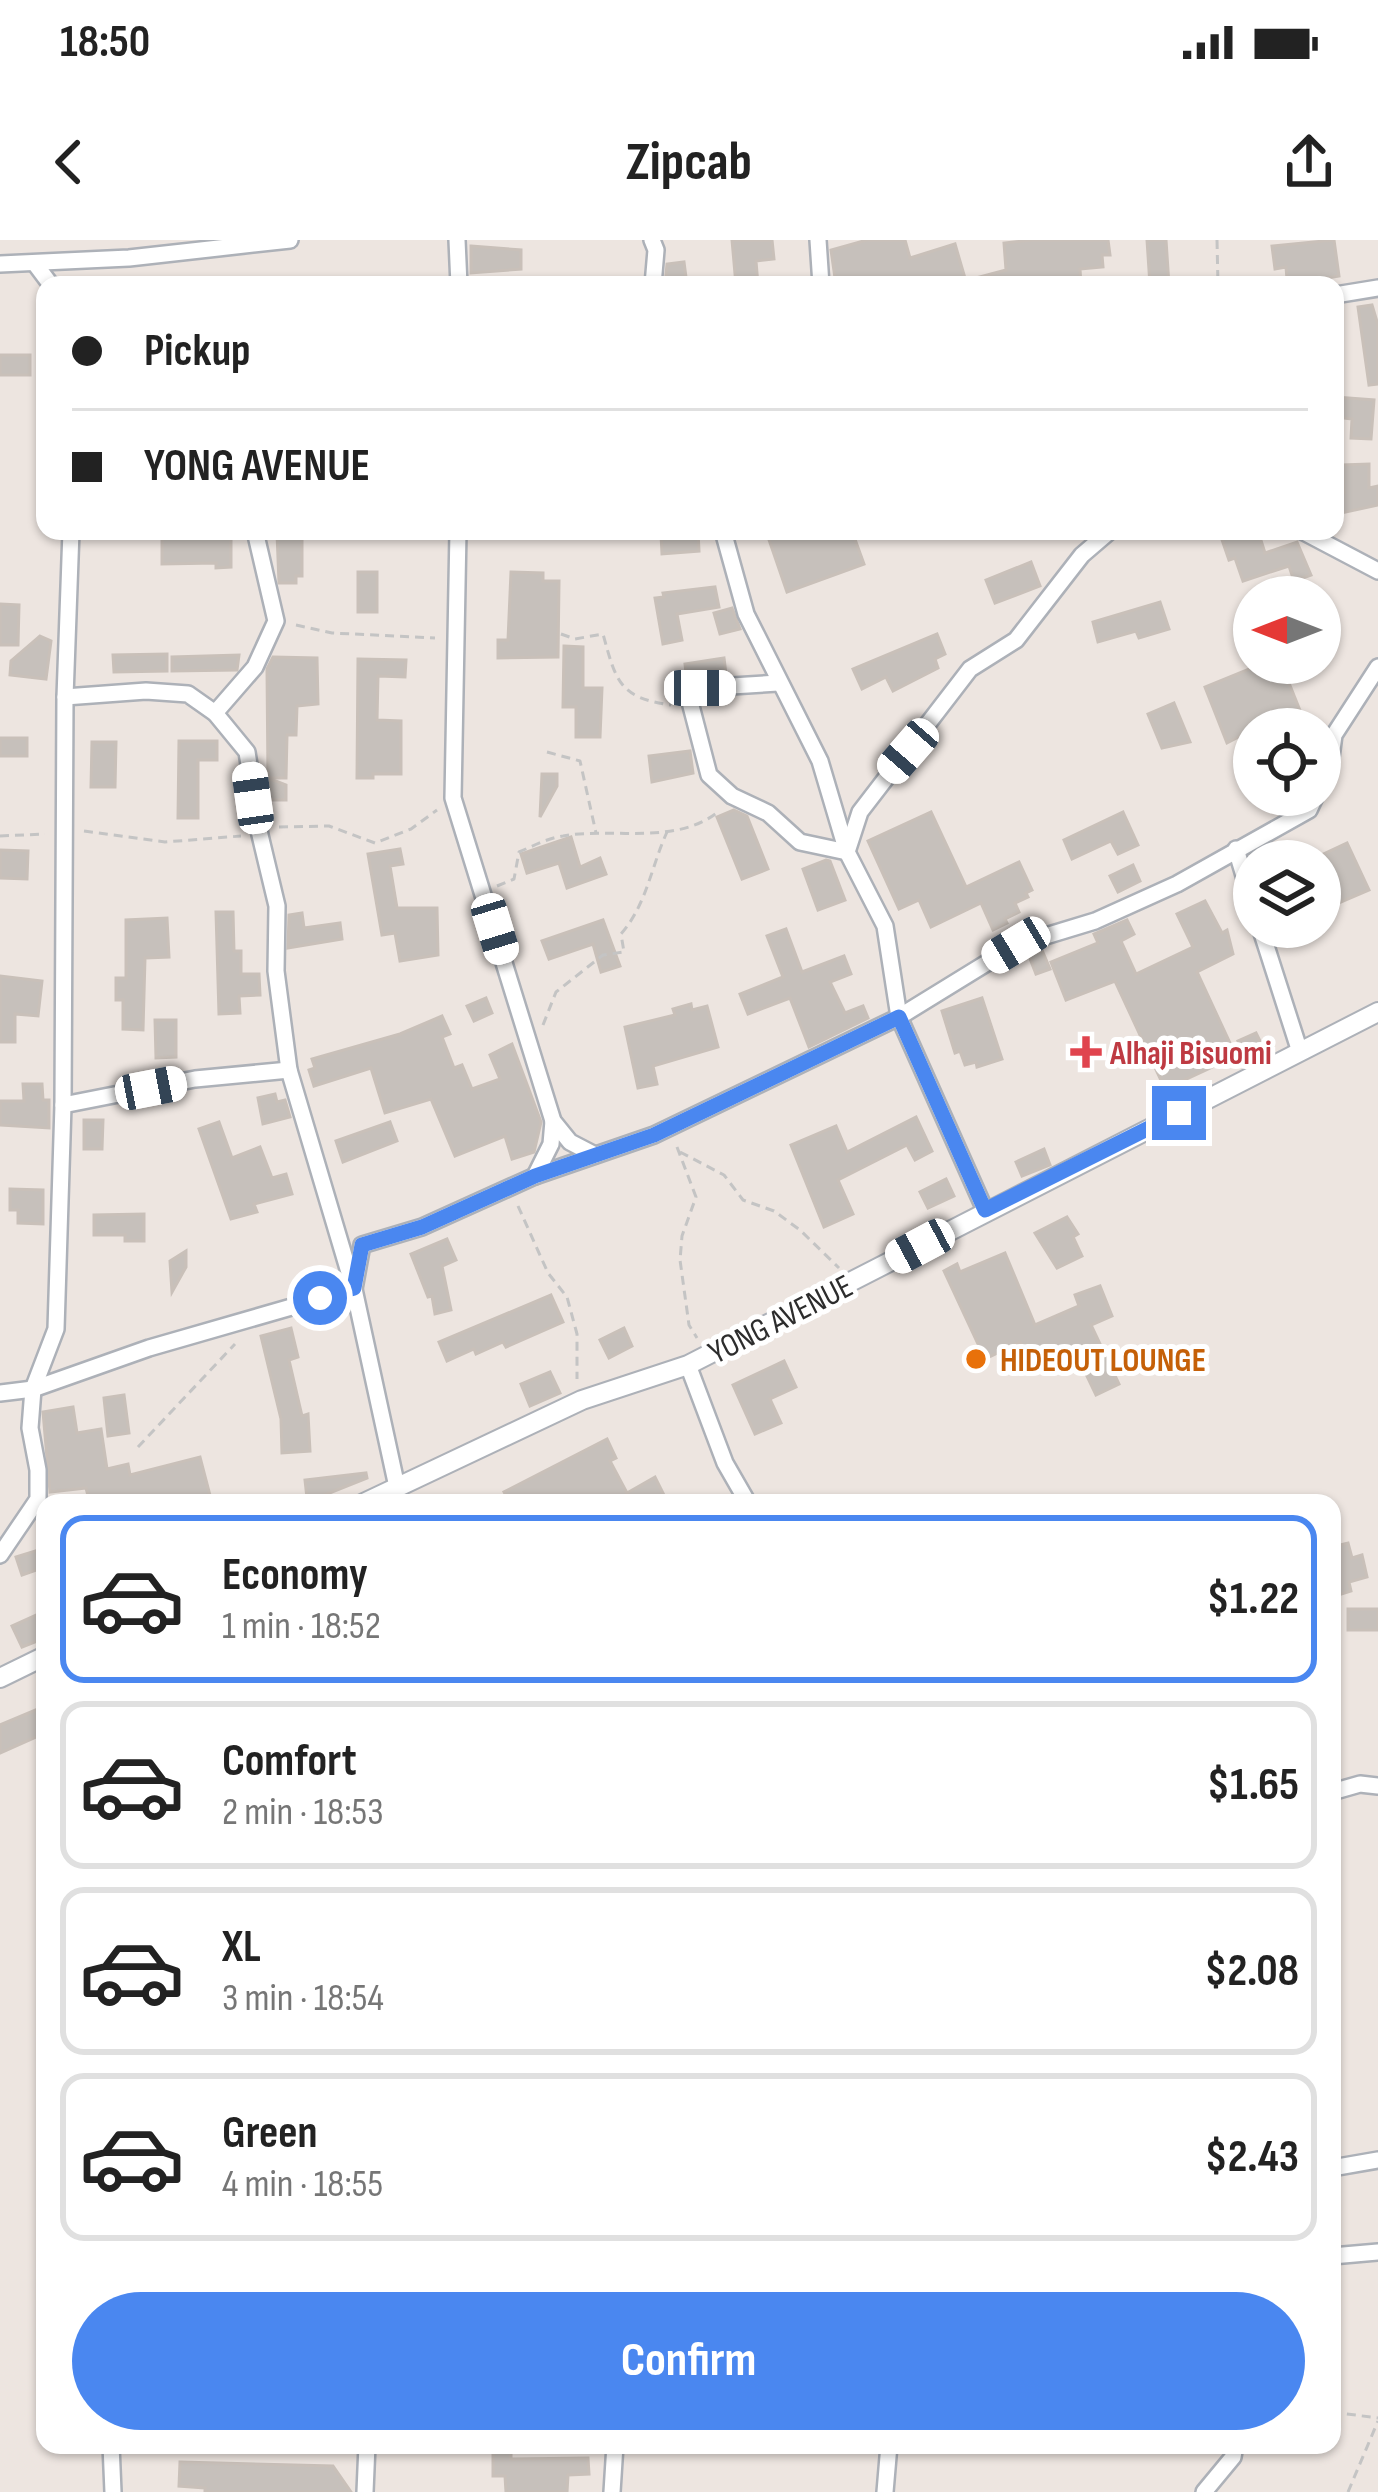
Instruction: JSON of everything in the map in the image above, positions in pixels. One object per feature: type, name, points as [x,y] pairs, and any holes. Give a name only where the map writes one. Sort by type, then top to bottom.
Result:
[{"type":"street","points":[[129,258],[131,240]]},
{"type":"street","points":[[0,264],[129,258],[290,240]]},
{"type":"street","points":[[457,240],[459,276]]},
{"type":"street","points":[[652,240],[654,276]]},
{"type":"street","points":[[818,240],[820,276]]},
{"type":"street","points":[[36,265],[44,276]]},
{"type":"street","points":[[1344,294],[1378,288]]},
{"type":"street","points":[[38,1494],[30,1428],[32,1389],[56,1329],[71,540]]},
{"type":"street","points":[[215,713],[255,667],[276,621],[257,540]]},
{"type":"street","points":[[458,540],[453,798],[553,1121],[570,1142],[595,1155]]},
{"type":"street","points":[[725,540],[746,614],[820,761],[847,852],[885,926],[899,1017],[985,1210]]},
{"type":"street","points":[[847,852],[860,812],[970,669],[1016,640],[1100,540]]},
{"type":"street","points":[[1319,540],[1378,571]]},
{"type":"street","points":[[1341,724],[1378,668]]},
{"type":"street","points":[[778,682],[700,688],[690,702],[709,775],[732,796],[768,813],[800,842],[847,852]]},
{"type":"street","points":[[65,697],[188,694],[215,713],[247,752],[277,906],[276,971],[289,1070],[354,1288],[397,1487]]},
{"type":"street","points":[[1253,840],[1298,816]]},
{"type":"street","points":[[354,1288],[362,1245],[422,1227],[535,1176],[654,1135],[899,1017],[1016,945],[1095,921],[1178,884],[1233,851]]},
{"type":"street","points":[[1267,948],[1300,1052]]},
{"type":"street","name":"YONG AVENUE","points":[[383,1494],[582,1400],[688,1365],[1378,1012]]},
{"type":"street","points":[[63,1105],[195,1079],[289,1070]]},
{"type":"street","points":[[535,1176],[551,1144],[553,1121]]},
{"type":"street","points":[[0,1393],[32,1389],[354,1288]]},
{"type":"street","points":[[688,1365],[725,1463],[743,1494]]},
{"type":"street","points":[[0,1555],[36,1502]]},
{"type":"street","points":[[0,1678],[36,1660]]},
{"type":"street","points":[[1341,1789],[1360,1784],[1378,1786]]},
{"type":"street","points":[[1341,2166],[1378,2160]]},
{"type":"street","points":[[1341,2255],[1378,2252]]},
{"type":"street","points":[[111,2454],[113,2492]]},
{"type":"street","points":[[365,2492],[367,2454]]},
{"type":"street","points":[[612,2492],[614,2454]]},
{"type":"street","points":[[885,2492],[888,2454]]},
{"type":"street","points":[[1204,2492],[1234,2454]]},
{"type":"path","points":[[1217,240],[1218,276]]},
{"type":"path","points":[[276,621],[332,633],[437,638],[457,630]]},
{"type":"path","points":[[561,634],[575,639],[603,634],[615,677],[631,696],[670,705],[690,702]]},
{"type":"path","points":[[547,752],[580,760],[597,835]]},
{"type":"path","points":[[483,890],[514,879],[519,852],[563,836],[698,826],[717,815],[732,796]]},
{"type":"path","points":[[0,836],[31,837],[65,830],[165,842],[260,835],[276,827],[329,826],[375,843],[411,829],[453,798]]},
{"type":"path","points":[[530,1047],[556,992],[603,955],[624,952],[621,934],[648,890],[654,860],[668,831]]},
{"type":"path","points":[[654,1135],[675,1141],[696,1197],[682,1236],[680,1260],[689,1325],[707,1355]]},
{"type":"path","points":[[679,1150],[724,1175],[743,1200],[775,1211],[855,1282]]},
{"type":"path","points":[[512,1187],[548,1273],[567,1298],[577,1334],[575,1363],[582,1400]]},
{"type":"path","points":[[139,1447],[223,1360],[254,1318]]},
{"type":"path","points":[[1341,2414],[1378,2420],[1348,2492]]},
{"type":"building","points":[[732,240],[772,240],[774,259],[756,261],[757,276],[735,276]]},
{"type":"building","points":[[867,240],[905,240],[910,258],[955,244],[964,276],[835,276],[831,250]]},
{"type":"building","points":[[1108,240],[1110,255],[1102,255],[1103,267],[1080,269],[1080,276],[983,276],[1006,270],[1004,243]]},
{"type":"building","points":[[1147,240],[1166,240],[1168,276],[1149,276]]},
{"type":"building","points":[[1334,240],[1339,276],[1287,276],[1286,267],[1275,269],[1272,246]]},
{"type":"building","points":[[471,246],[521,250],[521,269],[471,273]]},
{"type":"building","points":[[684,262],[686,276],[666,276],[667,264]]},
{"type":"building","points":[[1372,305],[1378,325],[1378,384],[1369,385],[1358,307]]},
{"type":"building","points":[[0,355],[30,355],[30,375],[0,375]]},
{"type":"building","points":[[1344,398],[1374,400],[1371,439],[1351,438],[1352,419],[1344,418]]},
{"type":"building","points":[[1369,464],[1369,488],[1378,486],[1378,505],[1344,512],[1344,465]]},
{"type":"building","points":[[162,540],[231,540],[231,567],[162,564]]},
{"type":"building","points":[[277,540],[302,540],[302,576],[296,576],[296,583],[279,583]]},
{"type":"building","points":[[661,540],[698,540],[699,551],[662,554]]},
{"type":"building","points":[[769,540],[855,540],[864,564],[787,592]]},
{"type":"building","points":[[1222,540],[1261,540],[1265,553],[1297,542],[1311,575],[1292,576],[1289,566],[1241,576],[1235,558],[1229,560]]},
{"type":"building","points":[[1031,562],[1040,586],[995,603],[986,580]]},
{"type":"building","points":[[358,572],[377,572],[377,612],[358,612]]},
{"type":"building","points":[[511,572],[543,573],[543,581],[559,581],[558,657],[498,658],[498,640],[508,640]]},
{"type":"building","points":[[715,587],[719,607],[677,614],[682,640],[663,644],[655,598]]},
{"type":"building","points":[[1160,602],[1169,629],[1139,638],[1136,631],[1098,642],[1093,622]]},
{"type":"building","points":[[0,604],[19,605],[18,645],[0,645]]},
{"type":"building","points":[[732,608],[740,629],[720,634],[714,613]]},
{"type":"building","points":[[937,634],[945,654],[935,659],[938,668],[893,691],[886,677],[862,689],[853,669]]},
{"type":"building","points":[[40,636],[51,641],[46,679],[10,675],[11,661]]},
{"type":"building","points":[[564,646],[583,647],[583,688],[602,688],[600,737],[576,737],[576,707],[563,707]]},
{"type":"building","points":[[167,654],[167,671],[114,672],[113,655]]},
{"type":"building","points":[[239,655],[237,670],[172,671],[172,657]]},
{"type":"building","points":[[273,657],[317,658],[318,704],[297,706],[296,735],[287,735],[286,778],[268,778],[267,669]]},
{"type":"building","points":[[724,658],[726,674],[698,676],[687,682],[685,664]]},
{"type":"building","points":[[358,659],[406,660],[405,677],[378,676],[377,720],[401,721],[401,774],[357,778]]},
{"type":"building","points":[[1233,676],[1233,684],[1289,684],[1299,708],[1233,708],[1233,740],[1227,743],[1205,687]]},
{"type":"building","points":[[1174,703],[1190,742],[1162,748],[1148,714]]},
{"type":"building","points":[[0,738],[27,738],[27,756],[0,756]]},
{"type":"building","points":[[179,741],[217,741],[217,760],[198,760],[198,818],[178,818]]},
{"type":"building","points":[[92,742],[116,742],[115,787],[91,787]]},
{"type":"building","points":[[690,751],[693,773],[652,782],[649,756]]},
{"type":"building","points":[[542,774],[557,774],[557,786],[540,817]]},
{"type":"building","points":[[268,778],[286,785],[286,800],[267,800]]},
{"type":"building","points":[[734,810],[747,816],[768,869],[742,879],[717,817]]},
{"type":"building","points":[[931,812],[966,887],[1019,862],[1032,890],[1015,903],[1019,912],[1005,919],[1007,923],[993,930],[981,903],[931,927],[919,900],[899,909],[868,841]]},
{"type":"building","points":[[1123,812],[1138,845],[1118,854],[1111,841],[1072,859],[1064,840]]},
{"type":"building","points":[[571,837],[580,867],[600,858],[606,874],[567,888],[559,863],[527,873],[521,854]]},
{"type":"building","points":[[1347,843],[1369,890],[1341,902],[1341,846]]},
{"type":"building","points":[[400,849],[403,864],[390,866],[397,908],[437,908],[438,955],[400,961],[395,933],[382,935],[368,854]]},
{"type":"building","points":[[0,850],[28,851],[27,879],[0,878]]},
{"type":"building","points":[[826,860],[845,900],[818,910],[803,869]]},
{"type":"building","points":[[1133,865],[1140,881],[1118,892],[1110,876]]},
{"type":"building","points":[[1205,901],[1222,933],[1227,930],[1233,954],[1197,972],[1236,1056],[1165,1089],[1115,981],[1066,1000],[1051,962],[1098,943],[1094,934],[1127,920],[1134,934],[1121,941],[1136,974],[1193,947],[1177,914]]},
{"type":"building","points":[[216,912],[233,912],[234,951],[241,951],[241,974],[259,974],[260,995],[239,996],[240,1013],[219,1014]]},
{"type":"building","points":[[302,913],[304,928],[340,923],[342,939],[288,948],[289,915]]},
{"type":"building","points":[[167,918],[169,957],[145,958],[143,1030],[123,1029],[123,1000],[116,1000],[116,978],[126,978],[126,920]]},
{"type":"building","points":[[603,920],[620,966],[601,972],[593,944],[549,959],[542,941]]},
{"type":"building","points":[[786,929],[802,972],[844,956],[851,974],[830,982],[845,1013],[863,1006],[868,1018],[809,1047],[790,998],[748,1014],[740,994],[783,977],[767,936]]},
{"type":"building","points":[[1042,950],[1050,969],[1036,974],[1029,956]]},
{"type":"building","points":[[0,976],[42,981],[38,1016],[15,1014],[15,1042],[0,1042]]},
{"type":"building","points":[[486,998],[492,1013],[474,1021],[467,1006]]},
{"type":"building","points":[[982,998],[1002,1059],[977,1067],[976,1062],[965,1065],[960,1051],[955,1053],[942,1011]]},
{"type":"building","points":[[691,1004],[692,1010],[707,1006],[718,1047],[653,1066],[657,1084],[638,1088],[625,1027],[675,1015],[673,1009]]},
{"type":"building","points":[[442,1016],[450,1034],[442,1037],[454,1068],[462,1065],[472,1089],[500,1079],[490,1055],[512,1044],[541,1122],[534,1152],[512,1159],[505,1136],[455,1156],[431,1099],[385,1113],[371,1068],[314,1086],[309,1070],[315,1068],[312,1059],[400,1034]]},
{"type":"building","points":[[155,1020],[176,1020],[176,1057],[156,1058]]},
{"type":"building","points":[[1256,1033],[1263,1047],[1245,1055],[1238,1041]]},
{"type":"building","points":[[23,1084],[42,1084],[43,1100],[49,1100],[49,1128],[0,1125],[0,1101],[24,1101]]},
{"type":"building","points":[[275,1094],[277,1102],[285,1100],[290,1117],[263,1124],[258,1098]]},
{"type":"building","points":[[916,1117],[932,1151],[915,1160],[907,1145],[838,1180],[853,1214],[824,1227],[791,1145],[836,1126],[847,1152]]},
{"type":"building","points":[[84,1120],[103,1120],[102,1149],[84,1149]]},
{"type":"building","points":[[219,1122],[232,1158],[260,1147],[272,1178],[286,1174],[292,1194],[254,1204],[257,1212],[231,1219],[199,1129]]},
{"type":"building","points":[[390,1122],[397,1141],[343,1162],[336,1141]]},
{"type":"building","points":[[1044,1149],[1050,1165],[1022,1176],[1016,1162]]},
{"type":"building","points":[[946,1179],[954,1196],[928,1208],[920,1192]]},
{"type":"building","points":[[10,1189],[43,1190],[43,1224],[18,1223],[18,1210],[10,1210]]},
{"type":"building","points":[[144,1214],[144,1241],[125,1241],[125,1235],[94,1235],[94,1215]]},
{"type":"building","points":[[1067,1217],[1078,1234],[1073,1237],[1082,1256],[1057,1268],[1035,1233]]},
{"type":"building","points":[[447,1239],[456,1260],[442,1266],[451,1310],[435,1314],[432,1296],[428,1297],[411,1254]]},
{"type":"building","points":[[186,1251],[186,1267],[172,1292],[170,1261]]},
{"type":"building","points":[[1005,1253],[1035,1325],[1079,1306],[1075,1295],[1100,1286],[1112,1316],[1091,1325],[1119,1384],[1096,1395],[1076,1353],[1033,1372],[1020,1342],[985,1359],[944,1271],[957,1264],[960,1272]]},
{"type":"building","points":[[551,1295],[563,1322],[506,1347],[503,1342],[447,1361],[439,1342]]},
{"type":"building","points":[[291,1328],[298,1357],[289,1360],[302,1416],[308,1414],[310,1451],[282,1453],[281,1419],[261,1336]]},
{"type":"building","points":[[624,1328],[632,1346],[609,1358],[600,1340]]},
{"type":"building","points":[[784,1361],[796,1387],[770,1399],[781,1423],[755,1434],[733,1385]]},
{"type":"building","points":[[550,1372],[560,1393],[530,1406],[521,1384]]},
{"type":"building","points":[[124,1395],[129,1433],[108,1436],[104,1398]]},
{"type":"building","points":[[73,1407],[77,1433],[101,1429],[107,1469],[128,1464],[130,1475],[200,1457],[210,1494],[88,1494],[86,1488],[50,1492],[43,1412]]},
{"type":"building","points":[[607,1439],[616,1458],[610,1461],[627,1493],[655,1477],[664,1494],[505,1494]]},
{"type":"building","points":[[366,1473],[367,1478],[327,1494],[307,1494],[305,1480]]},
{"type":"building","points":[[1348,1543],[1352,1558],[1362,1555],[1367,1577],[1349,1582],[1351,1591],[1341,1594],[1341,1545]]},
{"type":"building","points":[[36,1551],[36,1570],[22,1575],[16,1557]]},
{"type":"building","points":[[1348,1609],[1378,1609],[1378,1630],[1348,1630]]},
{"type":"building","points":[[36,1615],[36,1642],[22,1647],[12,1626]]},
{"type":"building","points":[[36,1710],[36,1737],[0,1753],[0,1725]]},
{"type":"building","points":[[493,2454],[511,2454],[511,2459],[588,2458],[589,2474],[568,2475],[567,2492],[506,2492],[505,2476],[493,2476]]},
{"type":"building","points":[[180,2462],[333,2466],[351,2492],[205,2492],[205,2488],[179,2486]]},
{"type":"place","name":"Alhaji Bisuomi","points":[[1086,1052]]},
{"type":"place","name":"HIDEOUT LOUNGE","points":[[976,1359]]},
{"type":"route","points":[[320,1298],[354,1288],[362,1245],[422,1227],[535,1176],[654,1135],[899,1017],[985,1210],[1179,1113]]}]
